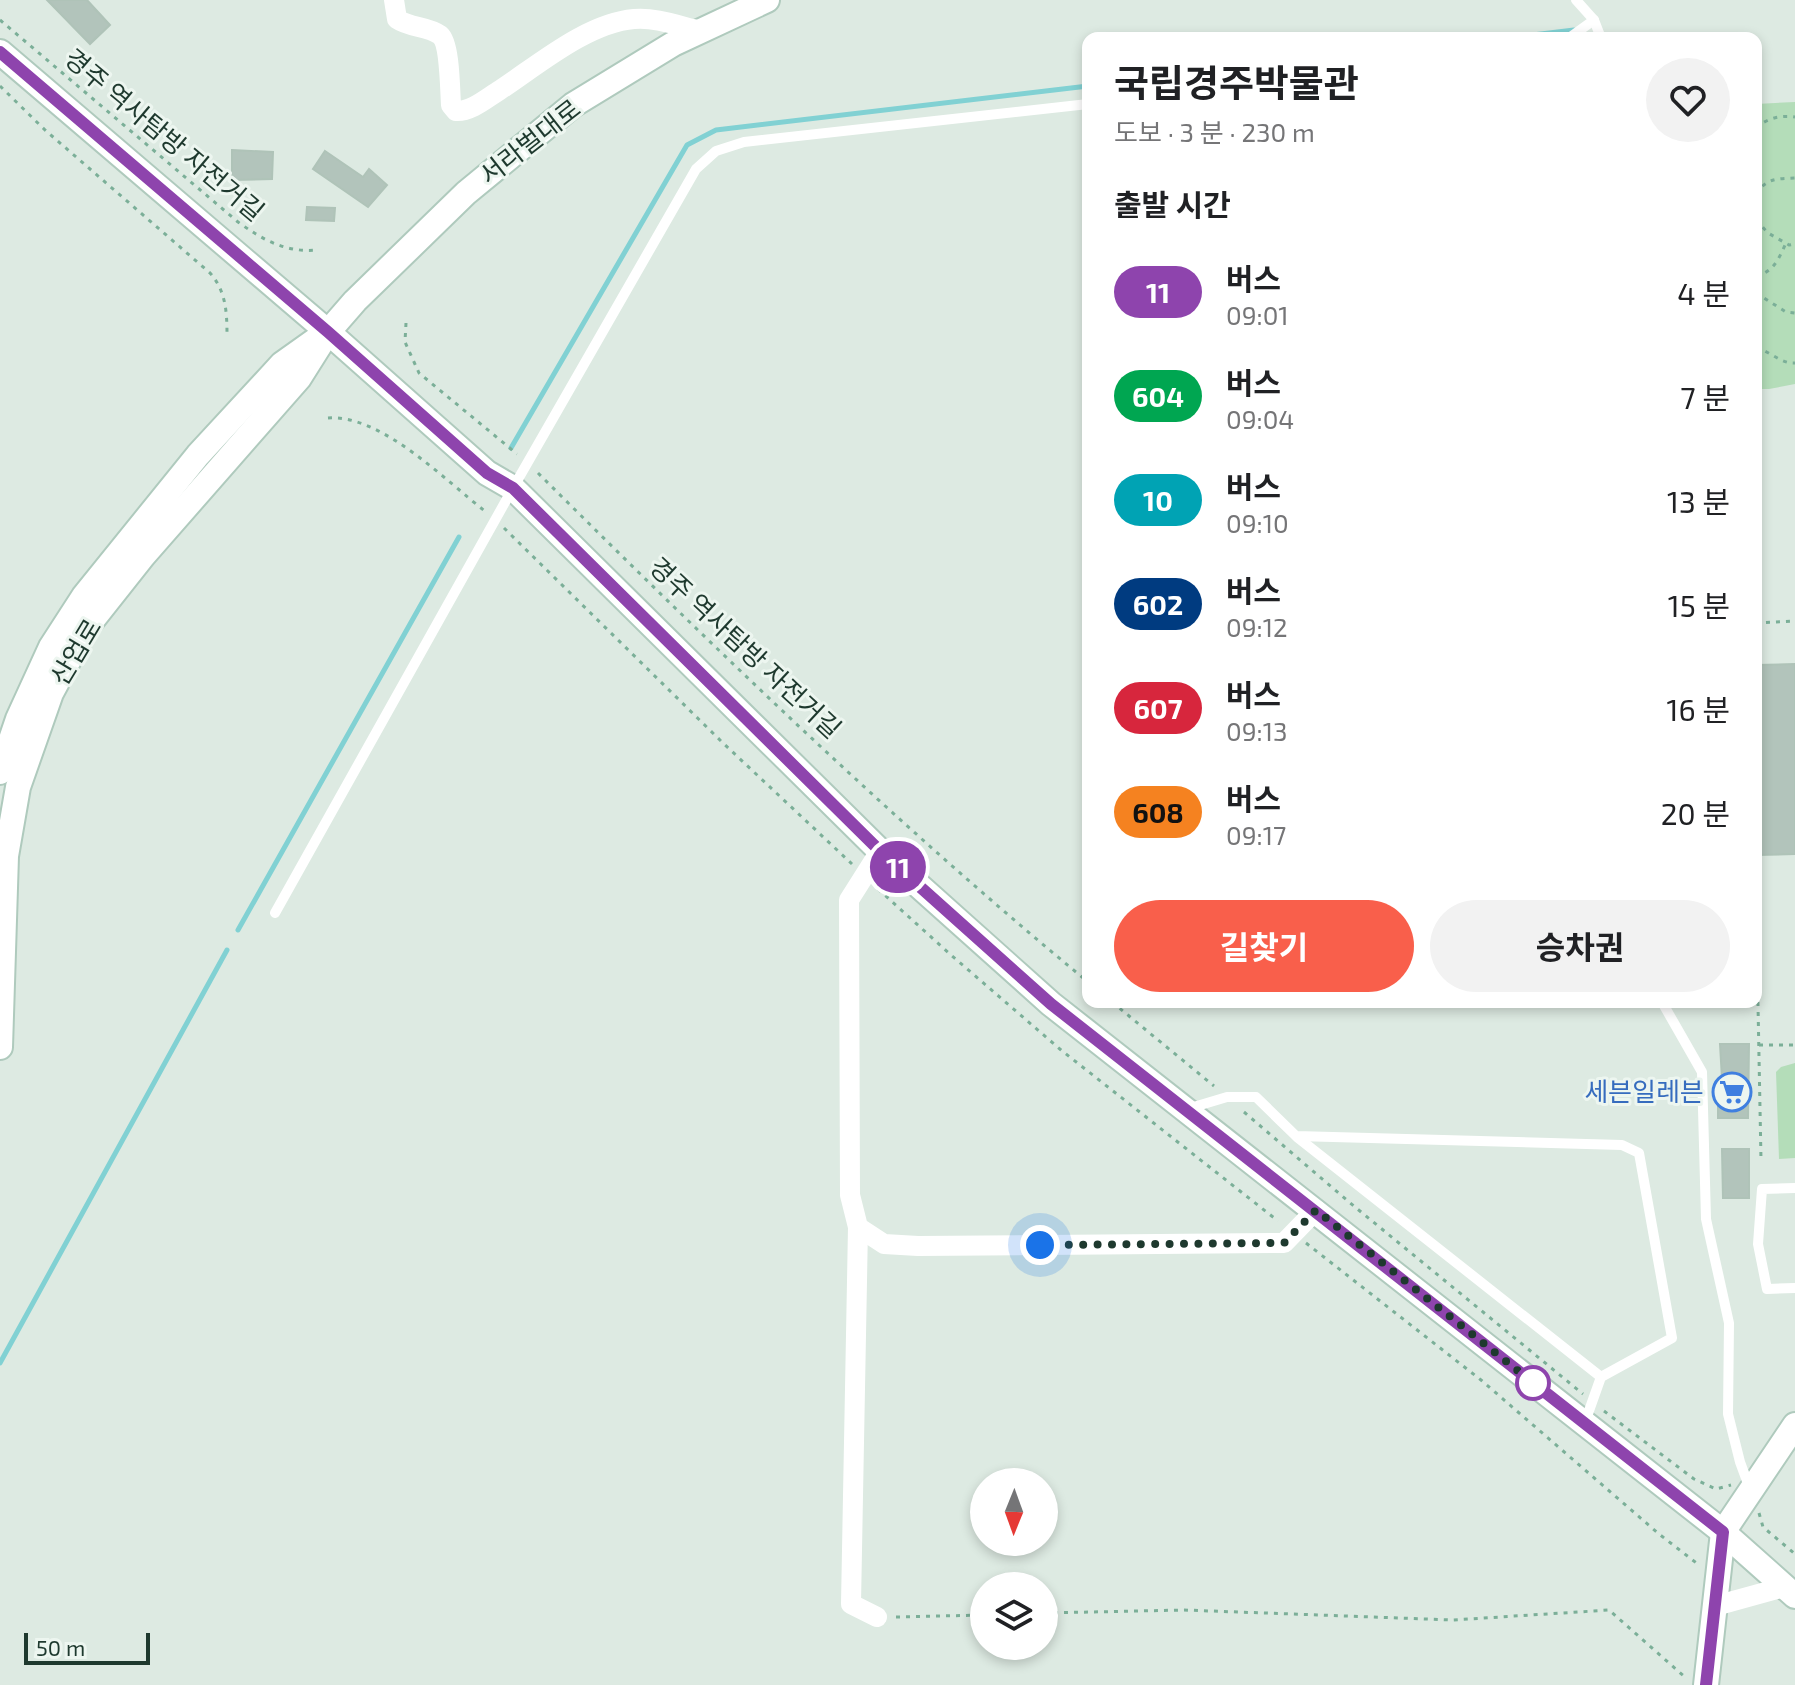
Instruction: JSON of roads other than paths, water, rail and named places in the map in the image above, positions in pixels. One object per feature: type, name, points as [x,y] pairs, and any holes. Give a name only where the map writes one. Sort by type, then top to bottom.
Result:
[{"type":"street","points":[[394,0],[397,19],[406,25],[439,35],[446,43],[451,105],[456,111],[464,111],[497,92],[567,45],[617,23],[635,19],[656,20],[701,31]]},
{"type":"street","name":"서라벌대로","points":[[328,332],[355,301],[466,193],[573,105],[673,44],[767,0]]},
{"type":"street","points":[[0,52],[328,332],[487,473],[513,488],[880,851],[1051,1004],[1785,1583]]},
{"type":"street","name":"산업로","points":[[0,772],[18,719],[51,647],[84,596],[188,466],[261,386],[282,364],[328,332]]},
{"type":"street","name":"산업로","points":[[0,1047],[6,856],[18,787],[51,693],[86,628],[143,556],[299,378],[328,332]]},
{"type":"street","points":[[877,1617],[851,1604],[858,1227],[850,1195],[849,900],[880,851]]},
{"type":"street","points":[[858,1227],[884,1244],[918,1246],[1284,1243],[1316,1210]]},
{"type":"street","points":[[1706,1685],[1723,1532],[1795,1425]]},
{"type":"street","points":[[1715,1606],[1785,1583]]},
{"type":"lane","points":[[1576,0],[1594,20],[1599,32]]},
{"type":"lane","points":[[1577,32],[1594,20]]},
{"type":"lane","points":[[275,913],[696,169],[716,151],[744,142],[1082,105]]},
{"type":"lane","points":[[1665,1008],[1702,1072],[1703,1191],[1706,1219],[1729,1323],[1728,1414],[1747,1481],[1756,1486]]},
{"type":"lane","points":[[1186,1110],[1227,1097],[1256,1097],[1296,1136],[1601,1377]]},
{"type":"lane","points":[[1296,1136],[1622,1145],[1639,1153],[1672,1338],[1601,1377],[1585,1424]]},
{"type":"lane","points":[[1795,1188],[1762,1189],[1758,1244],[1767,1289],[1795,1288]]},
{"type":"waterway","points":[[1558,32],[1574,30]]},
{"type":"waterway","points":[[511,448],[687,145],[716,130],[1082,87]]},
{"type":"waterway","points":[[238,930],[459,537]]},
{"type":"waterway","points":[[0,1363],[227,950]]},
{"type":"place","name":"세븐일레븐","points":[[1732,1092]]}]
